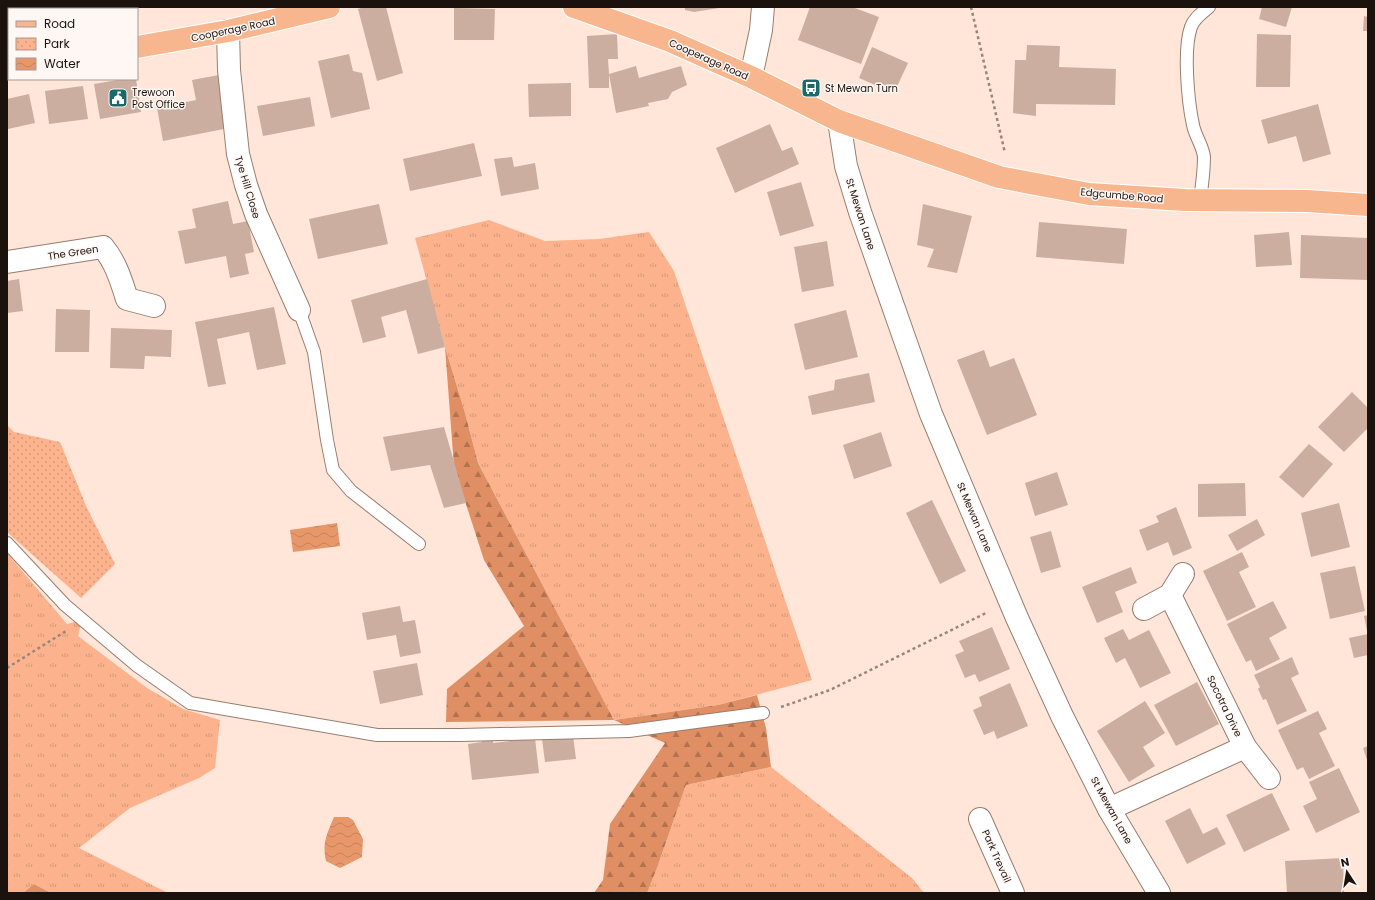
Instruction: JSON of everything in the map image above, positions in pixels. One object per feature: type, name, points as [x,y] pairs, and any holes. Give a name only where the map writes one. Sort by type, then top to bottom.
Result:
[{"type":"main road","name":"Cooperage Road","points":[[138,47],[228,31],[329,7]]},
{"type":"main road","name":"Cooperage Road","points":[[574,7],[670,41],[751,77],[839,121]]},
{"type":"main road","name":"Edgcumbe Road","points":[[839,121],[1000,177],[1089,194],[1200,200],[1307,201],[1368,205]]},
{"type":"street","points":[[751,77],[761,30],[763,7]]},
{"type":"street","name":"Tye Hill Close","points":[[228,31],[238,154],[246,185],[256,214],[299,310]]},
{"type":"street","name":"St Mewan Lane","points":[[839,121],[846,166],[860,212],[926,399],[1010,601],[1062,716],[1109,809],[1159,893]]},
{"type":"street","name":"The Green","points":[[7,262],[103,247],[119,272],[127,299],[154,306]]},
{"type":"street","points":[[1144,609],[1170,595],[1183,574]]},
{"type":"street","name":"Socotra Drive","points":[[1109,809],[1245,747],[1170,595]]},
{"type":"street","points":[[1245,747],[1269,778]]},
{"type":"street","name":"Park Trevail","points":[[980,819],[1013,893]]},
{"type":"lane","points":[[1200,200],[1204,156],[1193,127],[1190,109],[1187,48],[1194,21],[1209,7]]},
{"type":"lane","points":[[299,310],[314,352],[333,470],[351,490],[419,544]]},
{"type":"lane","points":[[7,543],[65,605],[82,620],[136,665],[190,703],[377,735],[461,735],[629,731],[763,713]]},
{"type":"path","points":[[971,7],[1011,179]]},
{"type":"path","points":[[763,713],[830,690],[1010,601]]},
{"type":"path","points":[[7,668],[82,620]]},
{"type":"green space","points":[[489,220],[545,241],[599,239],[649,232],[674,271],[812,680],[718,705],[614,720],[478,463],[415,238]]},
{"type":"green space","points":[[445,347],[478,463],[614,720],[446,722],[447,689],[524,626],[484,560],[454,467]]},
{"type":"green space","points":[[7,425],[14,432],[60,442],[87,508],[115,564],[81,598],[7,532]]},
{"type":"green space","points":[[7,553],[67,624],[82,620],[78,636],[147,688],[183,709],[220,720],[215,768],[199,778],[130,808],[79,848],[168,893],[51,893],[34,884],[23,893],[7,893]]},
{"type":"green space","points":[[757,695],[766,728],[771,767],[686,785],[647,893],[594,893],[603,880],[610,824],[665,743],[614,720],[718,705]]},
{"type":"green space","points":[[771,767],[912,878],[924,893],[647,893],[686,785]]},
{"type":"green space","points":[[34,884],[51,893],[23,893]]},
{"type":"water","points":[[337,523],[340,546],[293,552],[290,530]]},
{"type":"water","points":[[334,817],[348,817],[353,820],[363,839],[362,857],[340,868],[326,861],[325,854],[326,838]]},
{"type":"building","points":[[21,7],[86,7],[86,8]]},
{"type":"building","points":[[364,7],[386,7],[403,73],[377,81],[358,9]]},
{"type":"building","points":[[685,7],[719,8],[694,12],[685,10]]},
{"type":"building","points":[[810,7],[852,7],[879,17],[861,64],[798,40]]},
{"type":"building","points":[[1262,7],[1292,7],[1286,27],[1259,19]]},
{"type":"building","points":[[454,8],[495,9],[494,40],[454,40]]},
{"type":"building","points":[[1364,16],[1368,17],[1368,31],[1363,31]]},
{"type":"building","points":[[617,34],[618,59],[608,59],[609,88],[589,88],[587,36]]},
{"type":"building","points":[[1257,34],[1291,35],[1290,87],[1256,87]]},
{"type":"building","points":[[1027,45],[1060,46],[1059,67],[1116,69],[1115,105],[1036,104],[1036,116],[1013,113],[1015,60],[1026,60]]},
{"type":"building","points":[[872,47],[908,63],[894,93],[859,78]]},
{"type":"building","points":[[349,54],[353,71],[362,73],[370,109],[331,118],[318,61]]},
{"type":"building","points":[[636,66],[639,78],[681,66],[687,85],[672,92],[668,99],[648,103],[649,106],[616,113],[609,74]]},
{"type":"building","points":[[219,75],[229,128],[163,141],[157,108],[196,100],[192,80]]},
{"type":"building","name":"Trewoon Post Office","points":[[117,80],[136,80],[141,112],[100,119],[94,84]]},
{"type":"building","points":[[571,83],[571,116],[529,117],[528,84]]},
{"type":"building","points":[[83,86],[88,119],[49,124],[45,91]]},
{"type":"building","points":[[29,94],[35,123],[8,129],[7,99]]},
{"type":"building","points":[[310,97],[315,126],[263,136],[257,106]]},
{"type":"building","points":[[1318,104],[1331,154],[1303,162],[1296,136],[1268,144],[1261,120]]},
{"type":"building","points":[[770,124],[782,151],[792,147],[799,164],[735,193],[716,148]]},
{"type":"building","points":[[474,143],[482,176],[410,191],[403,159]]},
{"type":"building","points":[[512,157],[514,167],[535,163],[539,189],[501,196],[494,159]]},
{"type":"building","points":[[801,182],[814,226],[780,236],[767,192]]},
{"type":"building","points":[[228,201],[233,224],[248,221],[254,252],[245,254],[249,274],[230,278],[226,256],[185,264],[178,231],[196,228],[192,209]]},
{"type":"building","points":[[379,204],[388,244],[318,259],[309,219]]},
{"type":"building","points":[[923,204],[972,216],[957,273],[927,267],[934,249],[917,245]]},
{"type":"building","points":[[1039,222],[1127,229],[1124,264],[1036,257]]},
{"type":"building","points":[[1289,232],[1292,265],[1256,267],[1254,235]]},
{"type":"building","points":[[1301,235],[1368,238],[1368,280],[1300,278]]},
{"type":"building","points":[[827,241],[834,286],[802,292],[794,247]]},
{"type":"building","points":[[19,279],[23,311],[7,313],[7,281]]},
{"type":"building","points":[[427,279],[445,347],[418,354],[406,310],[381,317],[386,337],[363,343],[351,300]]},
{"type":"building","points":[[274,307],[286,364],[257,370],[249,332],[217,339],[226,384],[208,387],[195,322]]},
{"type":"building","points":[[56,309],[90,310],[89,352],[55,352]]},
{"type":"building","points":[[846,310],[858,357],[805,370],[794,324]]},
{"type":"building","points":[[111,328],[172,330],[171,357],[145,356],[144,369],[110,368]]},
{"type":"building","points":[[984,350],[990,367],[1014,358],[1037,415],[987,435],[957,360]]},
{"type":"building","points":[[869,373],[875,402],[812,415],[808,396],[834,390],[835,380]]},
{"type":"building","points":[[1352,392],[1368,408],[1368,428],[1344,452],[1318,427]]},
{"type":"building","points":[[444,427],[466,503],[444,508],[430,465],[391,471],[383,437]]},
{"type":"building","points":[[881,432],[892,466],[854,479],[843,445]]},
{"type":"building","points":[[1309,444],[1333,464],[1303,498],[1279,477]]},
{"type":"building","points":[[1057,472],[1068,505],[1035,516],[1025,483]]},
{"type":"building","points":[[1245,483],[1246,516],[1198,517],[1198,484]]},
{"type":"building","points":[[932,500],[966,571],[940,584],[906,513]]},
{"type":"building","points":[[1339,503],[1350,547],[1311,557],[1301,513]]},
{"type":"building","points":[[1176,507],[1192,548],[1173,556],[1168,542],[1147,551],[1139,530],[1159,522],[1156,516]]},
{"type":"building","points":[[1257,519],[1265,535],[1237,551],[1228,535]]},
{"type":"building","points":[[1051,531],[1061,567],[1041,573],[1030,537]]},
{"type":"building","points":[[1242,552],[1249,567],[1239,572],[1256,607],[1227,621],[1203,571]]},
{"type":"building","points":[[1355,566],[1365,611],[1330,619],[1320,573]]},
{"type":"building","points":[[1131,567],[1137,583],[1115,592],[1123,612],[1097,623],[1082,587]]},
{"type":"building","points":[[1273,601],[1287,628],[1269,638],[1280,659],[1256,671],[1251,660],[1246,662],[1227,624]]},
{"type":"building","points":[[400,606],[403,622],[415,620],[421,653],[400,657],[396,635],[367,640],[362,613]]},
{"type":"building","points":[[1368,615],[1368,631],[1367,631],[1364,616]]},
{"type":"building","points":[[992,627],[1010,669],[979,682],[975,674],[965,678],[955,655],[964,651],[959,641]]},
{"type":"building","points":[[1123,629],[1129,640],[1149,630],[1171,673],[1140,688],[1125,658],[1116,663],[1104,638]]},
{"type":"building","points":[[1368,634],[1368,655],[1354,658],[1349,638]]},
{"type":"building","points":[[1292,657],[1299,674],[1291,678],[1307,711],[1277,725],[1266,699],[1263,700],[1258,689],[1260,687],[1254,675]]},
{"type":"building","points":[[417,663],[423,695],[380,704],[373,671]]},
{"type":"building","points":[[1197,682],[1219,724],[1176,746],[1154,705]]},
{"type":"building","points":[[1010,683],[1028,726],[997,739],[994,731],[984,735],[973,710],[982,706],[979,697]]},
{"type":"building","points":[[1145,701],[1165,733],[1143,747],[1155,766],[1129,782],[1097,731]]},
{"type":"building","points":[[1318,711],[1327,729],[1319,733],[1335,766],[1309,779],[1303,767],[1297,770],[1278,730]]},
{"type":"building","points":[[573,735],[576,759],[545,762],[542,739]]},
{"type":"building","points":[[493,737],[493,743],[535,738],[539,773],[472,780],[468,744],[482,742],[482,738]]},
{"type":"building","points":[[1368,746],[1368,763],[1363,748]]},
{"type":"building","points":[[1339,768],[1360,812],[1316,833],[1303,806],[1317,799],[1309,782]]},
{"type":"building","points":[[1272,793],[1290,830],[1244,852],[1226,815]]},
{"type":"building","points":[[1190,808],[1203,834],[1217,827],[1226,844],[1187,864],[1165,821]]},
{"type":"building","points":[[1343,858],[1344,893],[1287,893],[1285,861]]},
{"type":"place","name":"St Mewan Turn","points":[[811,88]]},
{"type":"place","name":"Trewoon Post Office","points":[[118,98]]}]
